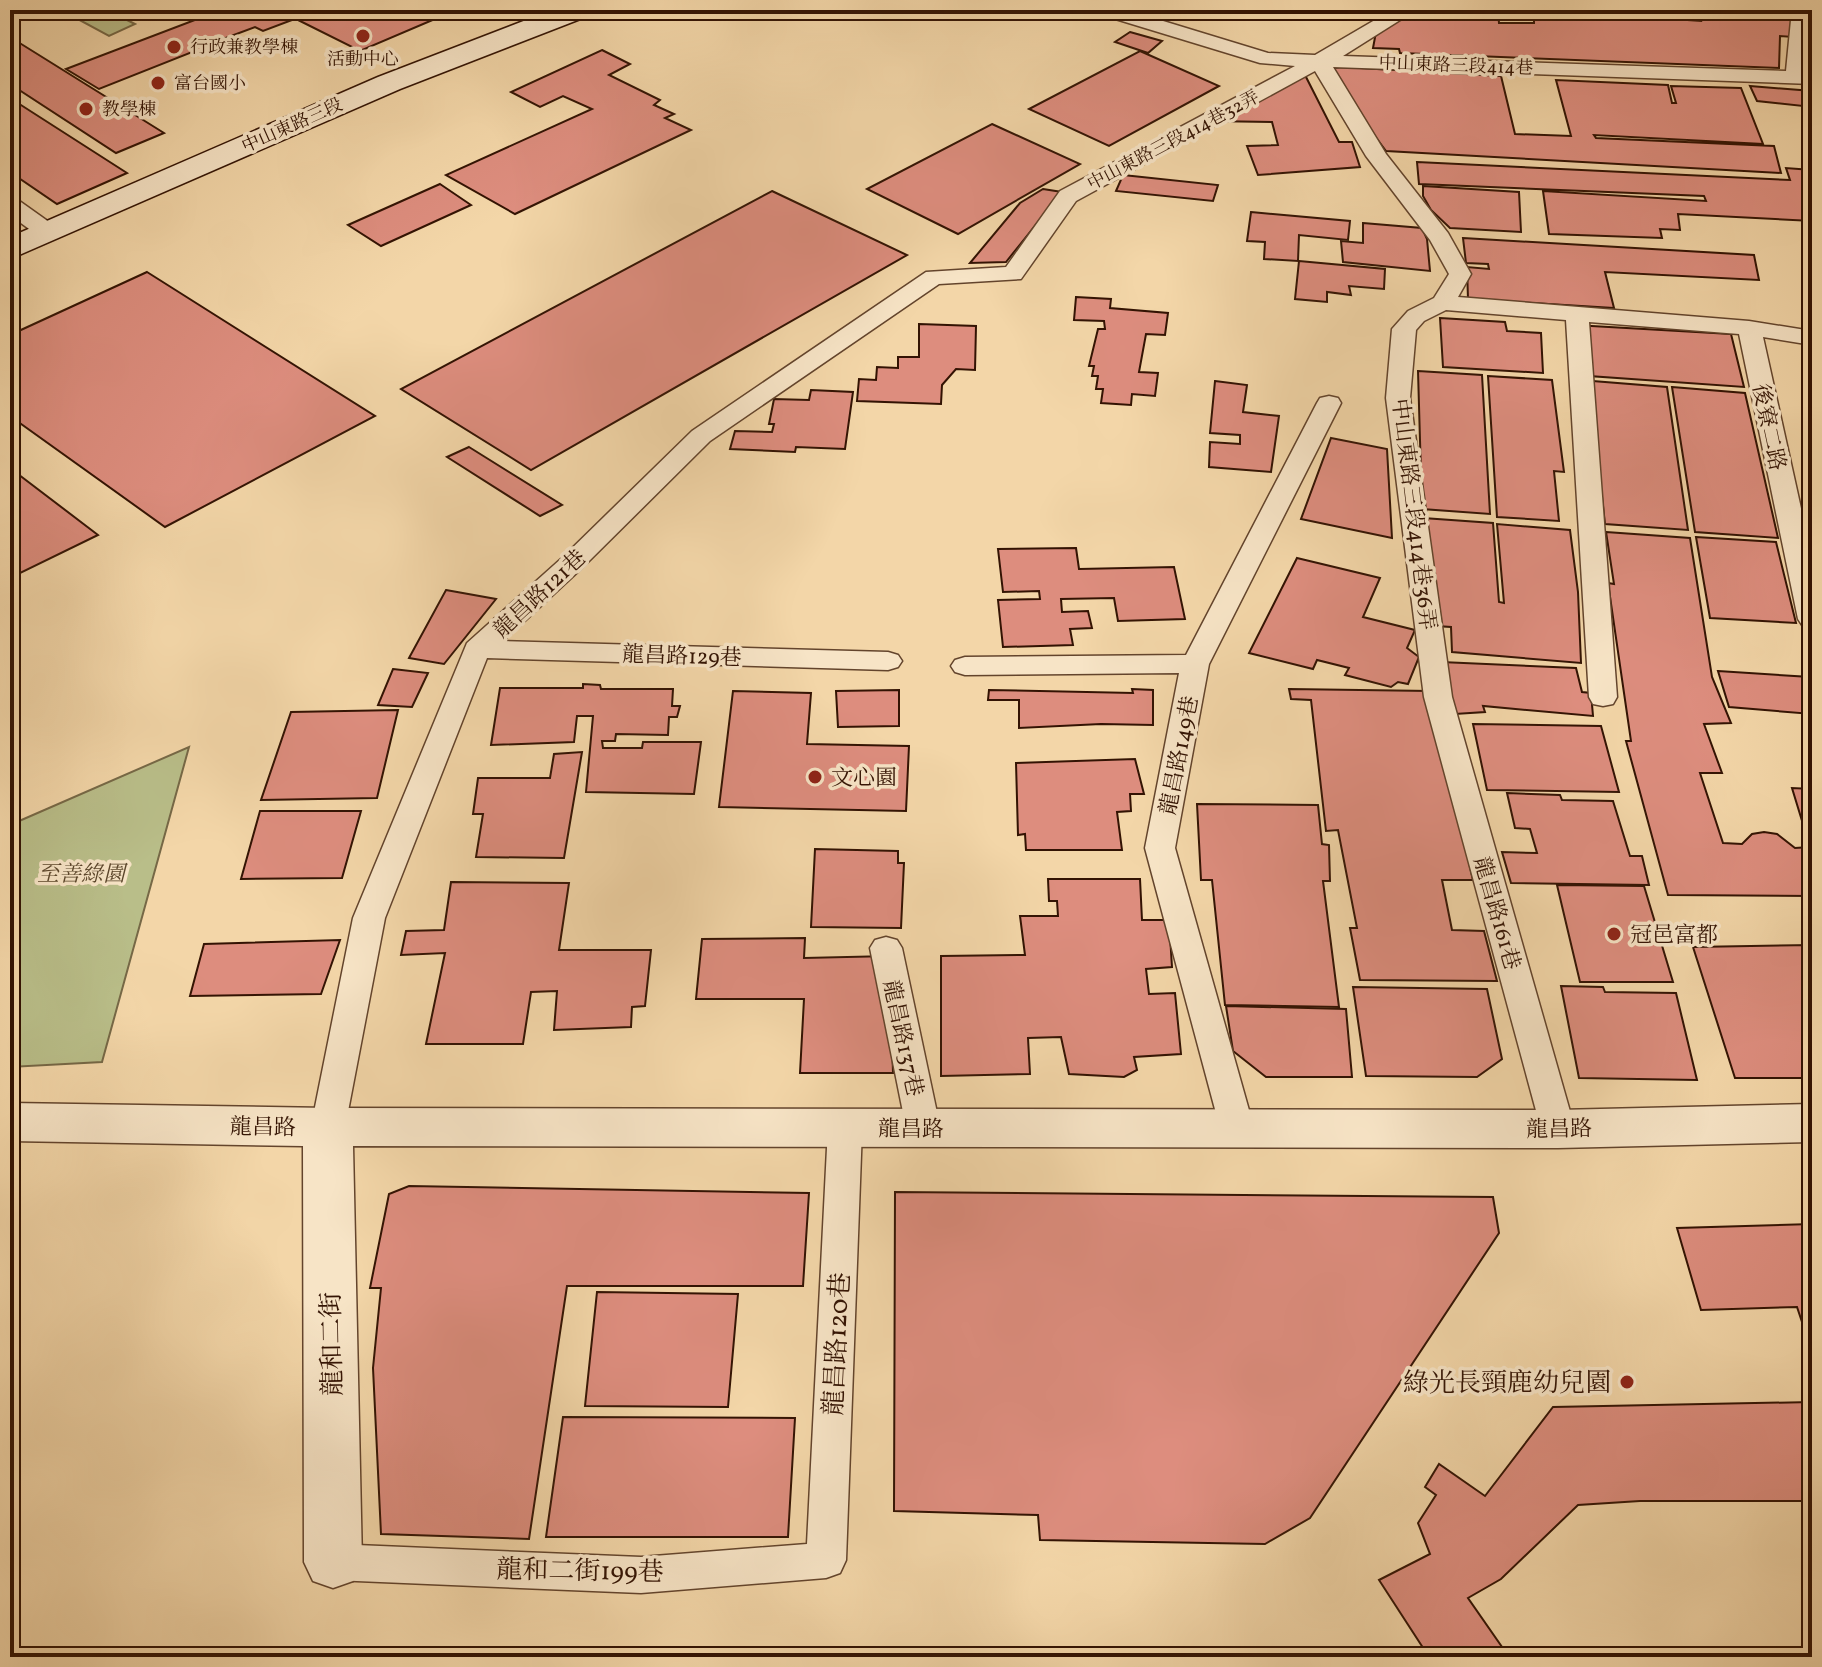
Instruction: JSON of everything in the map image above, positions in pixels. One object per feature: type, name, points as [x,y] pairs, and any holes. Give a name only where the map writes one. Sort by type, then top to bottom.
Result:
[{"type":"street","name":"中山東路三段","points":[[10,249],[389,83],[578,10]]},
{"type":"street","name":"龍昌路","points":[[10,1122],[328,1127],[1558,1129],[1812,1123]]},
{"type":"street","name":"龍和二街","points":[[328,1127],[333,1562]]},
{"type":"lane","name":"中山東路三段414巷","points":[[1106,10],[1267,59],[1804,77]]},
{"type":"lane","name":"中山東路三段414巷32弄","points":[[1013,274],[1068,196],[1319,61],[1406,10]]},
{"type":"lane","points":[[1625,10],[1685,14]]},
{"type":"lane","points":[[1802,10],[1804,77]]},
{"type":"lane","points":[[1319,61],[1377,156],[1440,238],[1460,274],[1443,303],[1749,328],[1812,338]]},
{"type":"lane","points":[[10,205],[48,232]]},
{"type":"lane","name":"龍昌路121巷","points":[[328,1127],[369,918],[477,649],[572,563],[701,436],[934,277],[1013,274]]},
{"type":"lane","name":"中山東路三段414巷36弄","points":[[1438,697],[1398,398],[1404,329],[1416,316],[1443,303]]},
{"type":"lane","points":[[1577,314],[1603,697]]},
{"type":"lane","name":"後寮二路","points":[[1749,328],[1812,619]]},
{"type":"lane","name":"龍昌路149巷","points":[[1237,1128],[1160,848],[1195,664],[1329,403]]},
{"type":"lane","name":"龍昌路129巷","points":[[477,649],[888,661]]},
{"type":"lane","points":[[965,666],[1195,664]]},
{"type":"lane","name":"龍昌路161巷","points":[[1438,697],[1558,1129]]},
{"type":"lane","name":"龍昌路137巷","points":[[886,948],[923,1127]]},
{"type":"lane","name":"龍昌路120巷","points":[[826,1560],[845,1128]]},
{"type":"lane","name":"龍和二街199巷","points":[[333,1562],[641,1575],[826,1560]]},
{"type":"green space","points":[[61,10],[160,10],[117,15],[135,24],[109,36]]},
{"type":"green space","name":"至善綠園","points":[[189,747],[102,1062],[10,1067],[10,825]]},
{"type":"building","name":"行政兼教學棟","points":[[221,10],[297,10],[284,15],[292,20],[263,31],[255,27],[223,39],[232,44],[205,54],[197,50],[99,89],[66,69]]},
{"type":"building","name":"活動中心","points":[[325,10],[456,10],[360,51],[300,21]]},
{"type":"building","points":[[1422,10],[1498,11],[1499,23],[1534,23],[1534,10],[1701,21],[1699,14],[1680,13],[1680,10],[1792,10],[1793,37],[1780,36],[1779,68],[1400,53],[1399,49],[1373,48],[1376,32],[1394,19]]},
{"type":"building","points":[[1130,32],[1162,41],[1148,53],[1115,42]]},
{"type":"building","name":"教學棟","points":[[10,37],[164,133],[116,153],[10,84]]},
{"type":"building","points":[[602,50],[630,64],[609,75],[660,100],[654,105],[674,114],[665,118],[691,130],[515,214],[446,175],[592,109],[563,96],[540,107],[511,92]]},
{"type":"building","points":[[1140,51],[1219,86],[1109,146],[1029,109]]},
{"type":"building","points":[[1342,67],[1501,76],[1515,134],[1571,136],[1556,80],[1668,85],[1672,103],[1676,103],[1671,86],[1741,88],[1763,144],[1594,135],[1596,138],[1774,146],[1781,173],[1386,151],[1325,69]]},
{"type":"building","points":[[1294,75],[1306,77],[1339,142],[1352,142],[1360,167],[1258,175],[1247,146],[1278,145],[1272,122],[1211,121]]},
{"type":"building","points":[[1750,86],[1812,91],[1812,107],[1757,101]]},
{"type":"building","points":[[10,98],[127,173],[57,204],[10,172]]},
{"type":"building","points":[[992,124],[1080,164],[958,234],[867,189]]},
{"type":"building","points":[[1417,162],[1790,180],[1786,168],[1812,170],[1812,182],[1803,182],[1812,209],[1812,221],[1678,214],[1680,230],[1660,229],[1662,238],[1549,234],[1543,191],[1706,201],[1704,196],[1419,184]]},
{"type":"building","points":[[1123,175],[1218,185],[1213,201],[1116,191]]},
{"type":"building","points":[[440,184],[471,205],[381,246],[348,225]]},
{"type":"building","points":[[1423,186],[1519,192],[1521,232],[1450,228],[1431,210],[1423,196]]},
{"type":"building","points":[[1043,189],[1062,192],[1006,262],[970,263],[1020,203]]},
{"type":"building","points":[[772,191],[907,255],[531,470],[401,389]]},
{"type":"building","points":[[1251,212],[1350,221],[1348,240],[1299,235],[1298,261],[1264,259],[1265,242],[1247,241]]},
{"type":"building","points":[[1363,223],[1422,228],[1427,239],[1430,271],[1343,262],[1341,241],[1363,243]]},
{"type":"building","points":[[1463,238],[1754,255],[1759,280],[1605,272],[1614,308],[1468,299],[1467,267],[1489,269],[1488,264],[1466,263]]},
{"type":"building","points":[[1299,261],[1385,269],[1384,289],[1349,286],[1351,295],[1327,292],[1327,302],[1295,299]]},
{"type":"building","points":[[147,272],[375,416],[165,527],[10,416],[10,335]]},
{"type":"building","points":[[1076,297],[1111,299],[1110,308],[1168,313],[1165,335],[1146,334],[1139,372],[1158,373],[1155,396],[1132,394],[1131,405],[1101,403],[1103,389],[1096,389],[1098,376],[1092,376],[1094,366],[1089,366],[1098,329],[1105,329],[1104,321],[1074,320]]},
{"type":"building","points":[[1440,318],[1505,322],[1507,331],[1541,333],[1543,373],[1443,367]]},
{"type":"building","points":[[919,324],[976,326],[975,370],[956,369],[942,385],[941,404],[857,401],[859,379],[876,380],[877,367],[898,368],[898,357],[919,357]]},
{"type":"building","points":[[1574,325],[1731,334],[1744,387],[1589,376]]},
{"type":"building","points":[[1418,371],[1482,375],[1490,514],[1422,509]]},
{"type":"building","points":[[1488,376],[1552,380],[1564,472],[1554,471],[1559,521],[1497,517]]},
{"type":"building","points":[[1580,380],[1667,387],[1688,530],[1605,524],[1597,451]]},
{"type":"building","points":[[1215,381],[1247,385],[1243,412],[1279,416],[1271,472],[1209,467],[1210,442],[1240,444],[1240,435],[1210,433]]},
{"type":"building","points":[[1672,387],[1745,393],[1778,538],[1695,532]]},
{"type":"building","points":[[811,390],[853,392],[845,449],[796,447],[795,452],[730,449],[735,431],[772,432],[774,424],[769,424],[774,399],[809,400]]},
{"type":"building","points":[[1331,438],[1387,449],[1392,538],[1301,519]]},
{"type":"building","points":[[469,447],[562,505],[540,516],[447,457]]},
{"type":"building","points":[[10,468],[98,535],[10,578]]},
{"type":"building","points":[[1802,516],[1812,517],[1812,545],[1811,545]]},
{"type":"building","points":[[1423,518],[1493,523],[1499,602],[1504,603],[1497,524],[1570,530],[1578,592],[1581,663],[1452,652],[1451,627],[1436,626]]},
{"type":"building","points":[[1606,532],[1690,538],[1712,677],[1731,723],[1704,724],[1722,773],[1700,773],[1723,843],[1742,844],[1752,834],[1764,832],[1777,834],[1795,848],[1810,847],[1792,788],[1812,789],[1812,896],[1668,895],[1626,741],[1631,741],[1608,583],[1614,584]]},
{"type":"building","points":[[1696,537],[1776,542],[1796,623],[1710,618]]},
{"type":"building","points":[[1076,548],[1079,569],[1174,567],[1185,619],[1118,621],[1114,598],[1061,599],[1062,612],[1088,611],[1092,628],[1070,629],[1073,645],[1003,647],[998,600],[1040,599],[1039,591],[1003,592],[998,549]]},
{"type":"building","points":[[1297,558],[1380,578],[1363,617],[1415,630],[1407,648],[1419,657],[1408,684],[1398,682],[1391,687],[1345,675],[1349,668],[1317,660],[1313,669],[1249,653]]},
{"type":"building","points":[[446,590],[496,599],[444,664],[409,658]]},
{"type":"building","points":[[1441,662],[1576,668],[1582,692],[1591,693],[1593,716],[1483,706],[1485,712],[1455,714]]},
{"type":"building","points":[[393,669],[428,673],[412,707],[378,705]]},
{"type":"building","points":[[1718,671],[1810,677],[1812,714],[1729,707]]},
{"type":"building","points":[[583,684],[600,685],[601,689],[673,689],[672,706],[680,706],[677,717],[669,717],[668,735],[616,734],[615,741],[602,741],[603,748],[642,748],[643,742],[701,742],[694,794],[586,792],[593,716],[577,716],[574,742],[491,745],[500,688],[583,688]]},
{"type":"building","points":[[1132,689],[1153,690],[1153,725],[1019,728],[1019,700],[988,700],[989,690],[1133,693]]},
{"type":"building","points":[[1289,689],[1430,691],[1473,880],[1442,880],[1452,930],[1484,931],[1497,981],[1360,980],[1350,928],[1357,928],[1338,830],[1326,831],[1311,700],[1291,699]]},
{"type":"building","points":[[899,690],[899,726],[838,727],[836,691]]},
{"type":"building","name":"文心園","points":[[733,691],[811,693],[807,744],[909,746],[906,811],[719,807]]},
{"type":"building","points":[[398,710],[377,798],[261,800],[291,712]]},
{"type":"building","points":[[1473,724],[1601,726],[1619,792],[1487,790]]},
{"type":"building","points":[[582,752],[564,858],[476,857],[483,814],[473,814],[478,778],[550,778],[554,754]]},
{"type":"building","points":[[1135,759],[1144,794],[1130,794],[1131,811],[1117,812],[1122,850],[1026,850],[1025,834],[1018,835],[1016,763]]},
{"type":"building","points":[[1507,793],[1560,795],[1562,800],[1613,801],[1630,856],[1642,856],[1649,885],[1511,883],[1502,852],[1537,853],[1530,829],[1515,828]]},
{"type":"building","points":[[1197,804],[1318,805],[1322,844],[1329,845],[1330,881],[1323,881],[1339,1007],[1225,1005],[1212,880],[1201,880]]},
{"type":"building","points":[[260,811],[361,811],[342,878],[241,879]]},
{"type":"building","points":[[815,849],[898,851],[898,863],[904,863],[901,928],[811,927]]},
{"type":"building","points":[[1048,879],[1140,879],[1142,920],[1169,920],[1172,967],[1146,969],[1149,994],[1175,993],[1181,1054],[1134,1057],[1137,1070],[1124,1077],[1069,1074],[1061,1037],[1028,1038],[1030,1074],[941,1076],[941,956],[1025,955],[1020,916],[1058,916],[1057,901],[1049,901]]},
{"type":"building","points":[[451,882],[569,883],[559,950],[651,950],[645,1006],[632,1007],[631,1027],[554,1030],[557,991],[531,992],[523,1044],[426,1044],[445,953],[401,955],[406,931],[444,930]]},
{"type":"building","name":"冠邑富都","points":[[1557,885],[1644,886],[1673,982],[1580,982]]},
{"type":"building","points":[[805,938],[804,958],[890,956],[893,1073],[800,1073],[804,999],[696,999],[702,939]]},
{"type":"building","points":[[340,940],[321,994],[190,996],[204,944]]},
{"type":"building","points":[[1812,945],[1812,1078],[1735,1078],[1693,947]]},
{"type":"building","points":[[1561,986],[1603,987],[1605,992],[1676,993],[1697,1080],[1579,1078]]},
{"type":"building","points":[[1353,987],[1487,989],[1502,1059],[1477,1077],[1366,1076]]},
{"type":"building","points":[[1226,1006],[1346,1009],[1352,1077],[1266,1077],[1233,1051]]},
{"type":"building","points":[[409,1186],[809,1193],[803,1286],[567,1286],[529,1539],[381,1534],[373,1368],[381,1288],[370,1288],[389,1194]]},
{"type":"building","points":[[895,1192],[1493,1197],[1499,1233],[1310,1518],[1265,1544],[1040,1540],[1038,1515],[894,1511]]},
{"type":"building","points":[[1812,1224],[1812,1352],[1797,1307],[1701,1310],[1677,1228]]},
{"type":"building","points":[[597,1292],[738,1294],[728,1407],[585,1406]]},
{"type":"building","points":[[1812,1402],[1812,1501],[1640,1501],[1578,1505],[1501,1579],[1468,1598],[1509,1657],[1429,1657],[1379,1580],[1430,1554],[1418,1523],[1436,1495],[1425,1487],[1439,1464],[1485,1496],[1553,1407]]},
{"type":"building","points":[[563,1417],[795,1418],[788,1537],[546,1537]]},
{"type":"place","name":"活動中心","points":[[363,36]]},
{"type":"place","name":"行政兼教學棟","points":[[174,47]]},
{"type":"place","name":"富台國小","points":[[158,83]]},
{"type":"place","name":"教學棟","points":[[86,109]]},
{"type":"place","name":"文心園","points":[[815,777]]},
{"type":"place","name":"冠邑富都","points":[[1614,934]]},
{"type":"place","name":"綠光長頸鹿幼兒園","points":[[1627,1382]]}]
